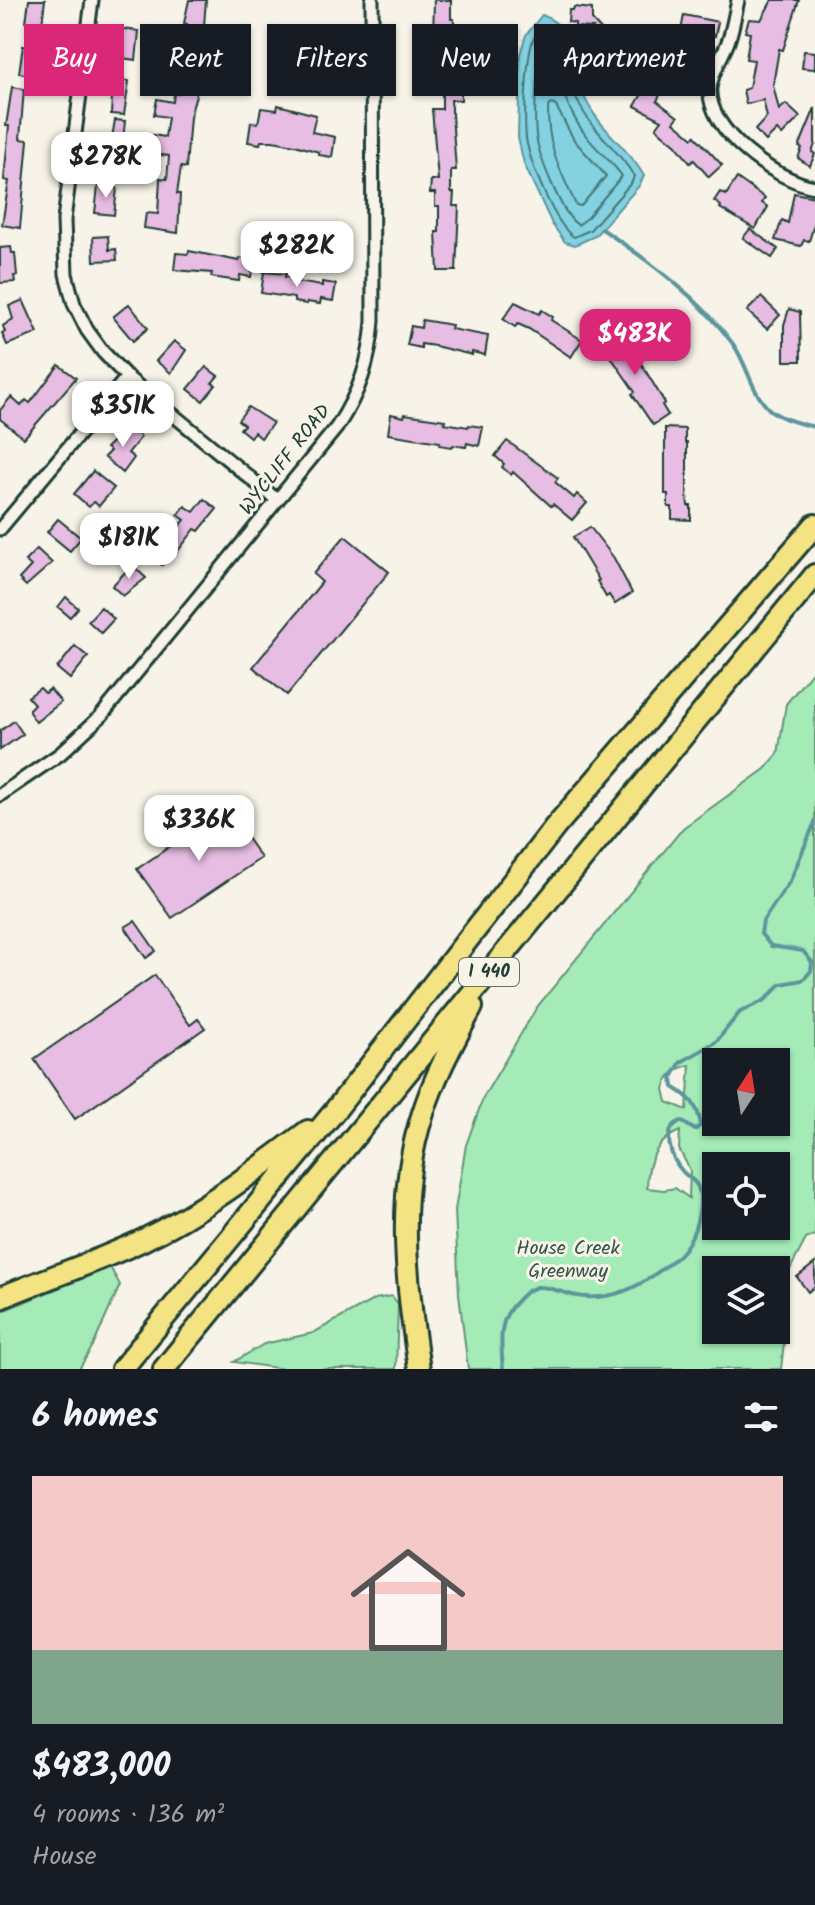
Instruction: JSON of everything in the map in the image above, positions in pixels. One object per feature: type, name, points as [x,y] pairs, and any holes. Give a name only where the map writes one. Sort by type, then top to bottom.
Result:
[{"type":"highway","name":"I 440","points":[[122,1369],[334,1112],[555,827],[815,525]]},
{"type":"highway","name":"I 440","points":[[164,1369],[815,575]]},
{"type":"highway","points":[[419,1369],[406,1255],[412,1152],[433,1085],[496,964]]},
{"type":"highway","points":[[0,1298],[143,1240],[171,1225],[227,1191],[334,1112]]},
{"type":"street","points":[[92,0],[64,220],[66,274],[74,304],[87,330],[127,377],[277,500]]},
{"type":"street","name":"WYCLIFF ROAD","points":[[0,795],[60,754],[94,724],[353,403],[371,345],[374,293],[372,0]]},
{"type":"street","points":[[738,0],[728,42],[713,75],[710,89],[712,106],[718,120],[756,159],[791,180],[815,187]]},
{"type":"street","points":[[0,529],[127,377]]},
{"type":"green space","name":"House Creek Greenway","points":[[815,668],[815,1235],[806,1239],[790,1269],[790,1256],[702,1256],[702,1344],[784,1344],[781,1369],[468,1369],[459,1294],[455,1210],[466,1145],[484,1096],[537,1007],[683,828],[765,769],[778,754],[786,704]],"holes":[[[690,1065],[687,1110],[667,1102],[664,1089],[670,1076]],[[680,1131],[679,1149],[690,1170],[689,1198],[675,1188],[647,1188],[654,1154],[664,1140]]]},
{"type":"green space","points":[[110,1267],[120,1285],[94,1344],[79,1369],[0,1369],[0,1312]]},
{"type":"green space","points":[[392,1296],[398,1304],[396,1369],[284,1369],[234,1362],[264,1344],[313,1333],[375,1299]]},
{"type":"water","points":[[542,15],[556,24],[535,24]]},
{"type":"water","points":[[534,25],[534,96],[584,96],[595,115],[644,176],[639,186],[595,236],[575,245],[565,242],[552,224],[524,164],[518,138],[520,54],[526,35]]},
{"type":"building","points":[[29,0],[45,0],[42,24],[26,22]]},
{"type":"building","points":[[189,0],[206,0],[204,24],[184,23]]},
{"type":"building","points":[[434,0],[451,0],[454,24],[433,24]]},
{"type":"building","points":[[772,0],[799,0],[783,50],[779,49],[773,85],[779,110],[786,104],[800,117],[782,135],[777,130],[766,141],[755,130],[767,117],[763,100],[746,104],[743,90],[749,88],[754,60],[746,59],[750,33],[745,32],[749,19],[761,20]]},
{"type":"building","points":[[574,7],[592,9],[592,20],[596,24],[568,22],[569,10]]},
{"type":"building","points":[[684,15],[718,22],[715,36],[715,24],[682,24]]},
{"type":"building","points":[[124,29],[139,31],[136,60],[124,58]]},
{"type":"building","points":[[23,46],[24,74],[19,73]]},
{"type":"building","points":[[804,51],[815,52],[815,69],[802,68]]},
{"type":"building","points":[[124,80],[129,81],[124,115],[111,114],[112,96],[124,96]]},
{"type":"building","points":[[12,87],[24,89],[20,139],[28,140],[20,228],[2,225],[9,181],[4,180],[9,126],[6,126]]},
{"type":"building","points":[[174,96],[196,96],[190,117],[186,168],[181,167],[177,194],[180,194],[178,233],[144,228],[146,213],[158,214],[160,178],[167,179],[169,156],[151,154],[153,135],[165,137],[168,117],[154,115],[157,99],[173,102]]},
{"type":"building","points":[[442,96],[461,96],[461,100],[451,100],[456,170],[451,170],[451,192],[454,193],[453,206],[459,206],[456,271],[438,271],[436,232],[439,232],[439,206],[435,206],[435,193],[430,193],[431,180],[438,180],[432,109],[442,109]]},
{"type":"building","points":[[641,96],[660,96],[657,101],[678,117],[674,122],[693,138],[695,136],[722,165],[709,177],[694,160],[690,163],[676,145],[656,128],[662,120],[635,106]]},
{"type":"building","points":[[278,105],[316,115],[312,132],[335,137],[332,157],[273,141],[261,141],[260,144],[248,142],[251,122],[258,123],[261,108],[277,110]]},
{"type":"building","points":[[815,108],[815,144],[812,152],[815,154],[810,166],[798,158],[802,148],[799,147]]},
{"type":"building","points":[[115,120],[125,121],[120,168],[107,167]]},
{"type":"building","points":[[737,178],[765,198],[762,203],[768,207],[755,229],[714,201],[720,192],[726,195]]},
{"type":"building","points":[[98,186],[117,188],[114,215],[95,213]]},
{"type":"building","points":[[794,193],[815,197],[815,221],[809,241],[804,240],[801,246],[775,240],[782,220],[788,223]]},
{"type":"building","points":[[750,229],[778,249],[772,258],[743,238]]},
{"type":"building","points":[[108,236],[109,250],[116,249],[117,260],[94,261],[93,237]]},
{"type":"building","points":[[11,247],[12,253],[15,253],[17,276],[14,276],[15,282],[0,283],[0,248]]},
{"type":"building","points":[[189,251],[239,261],[240,258],[254,260],[251,277],[240,275],[239,281],[211,277],[212,273],[174,270],[176,253],[188,254]]},
{"type":"building","points":[[264,272],[286,274],[285,277],[298,278],[297,282],[322,286],[322,282],[336,284],[333,301],[321,299],[320,304],[307,304],[294,302],[294,298],[261,293]]},
{"type":"building","points":[[761,297],[780,315],[767,329],[747,311]]},
{"type":"building","points":[[23,300],[38,333],[7,345],[2,333],[5,332],[3,326],[13,319],[9,306]]},
{"type":"building","points":[[515,302],[539,314],[542,310],[553,317],[551,320],[582,340],[571,357],[529,329],[518,324],[515,327],[503,319]]},
{"type":"building","points":[[129,304],[148,328],[133,341],[113,317]]},
{"type":"building","points":[[789,309],[800,312],[801,361],[784,361],[784,325]]},
{"type":"building","points":[[422,320],[488,336],[485,355],[421,344],[421,348],[407,345],[411,326],[421,328]]},
{"type":"building","points":[[612,329],[628,349],[631,347],[665,403],[662,405],[668,415],[653,425],[632,394],[635,392],[598,338]]},
{"type":"building","points":[[174,341],[186,350],[171,373],[156,361]]},
{"type":"building","points":[[59,365],[76,378],[24,438],[0,419],[0,410],[11,397],[21,406],[26,400],[30,403]]},
{"type":"building","points":[[206,367],[218,376],[212,383],[216,385],[203,401],[188,389]]},
{"type":"building","points":[[248,407],[273,423],[261,438],[254,432],[250,437],[240,429],[244,425],[238,420]]},
{"type":"building","points":[[391,414],[483,427],[479,446],[467,443],[466,447],[452,447],[439,445],[440,442],[388,434]]},
{"type":"building","points":[[129,426],[141,437],[128,453],[134,458],[123,473],[104,457],[110,451],[106,448]]},
{"type":"building","points":[[665,428],[685,429],[691,520],[672,519],[672,507],[668,507],[668,494],[665,494]]},
{"type":"building","points":[[507,441],[558,478],[555,482],[574,498],[577,494],[587,503],[572,520],[513,472],[511,475],[502,467],[504,464],[495,456]]},
{"type":"building","points":[[93,471],[114,488],[99,506],[94,502],[89,507],[74,494]]},
{"type":"building","points":[[204,499],[217,509],[199,531],[195,529],[171,560],[168,558],[162,565],[153,557],[185,520],[178,515],[185,506],[194,512]]},
{"type":"building","points":[[58,519],[81,538],[70,551],[47,532]]},
{"type":"building","points":[[590,527],[614,558],[632,593],[615,604],[609,595],[606,597],[573,537]]},
{"type":"building","points":[[345,536],[389,572],[287,695],[253,667],[322,582],[313,574]]},
{"type":"building","points":[[37,549],[52,563],[26,586],[19,579],[31,566],[25,561]]},
{"type":"building","points":[[132,565],[146,578],[123,596],[112,586]]},
{"type":"building","points":[[66,597],[78,608],[70,617],[58,607]]},
{"type":"building","points":[[101,607],[114,619],[101,633],[88,621]]},
{"type":"building","points":[[75,646],[88,657],[70,679],[57,668]]},
{"type":"building","points":[[40,688],[45,693],[50,689],[61,702],[36,722],[29,712],[34,704],[28,697]]},
{"type":"building","points":[[14,721],[23,734],[0,750],[0,731]]},
{"type":"building","points":[[226,808],[261,858],[172,918],[137,869]]},
{"type":"building","points":[[135,921],[156,951],[146,958],[125,927]]},
{"type":"building","points":[[155,975],[190,1025],[198,1019],[205,1028],[75,1119],[34,1059]]},
{"type":"building","points":[[815,1263],[815,1286],[808,1292],[797,1277]]},
{"type":"waterway","points":[[602,229],[689,295],[720,327],[733,344],[769,409],[797,423],[815,427]]},
{"type":"waterway","points":[[503,1369],[503,1324],[511,1308],[528,1291],[541,1287],[584,1297],[617,1293],[638,1285],[658,1272],[689,1242],[699,1212],[699,1190],[675,1160],[669,1137],[681,1121],[695,1130],[701,1125],[689,1098],[673,1087],[672,1077],[681,1062],[716,1042],[740,1012],[765,1000],[781,984],[803,980],[811,971],[812,962],[803,951],[771,946],[761,934],[763,921],[790,881],[815,822]]}]
